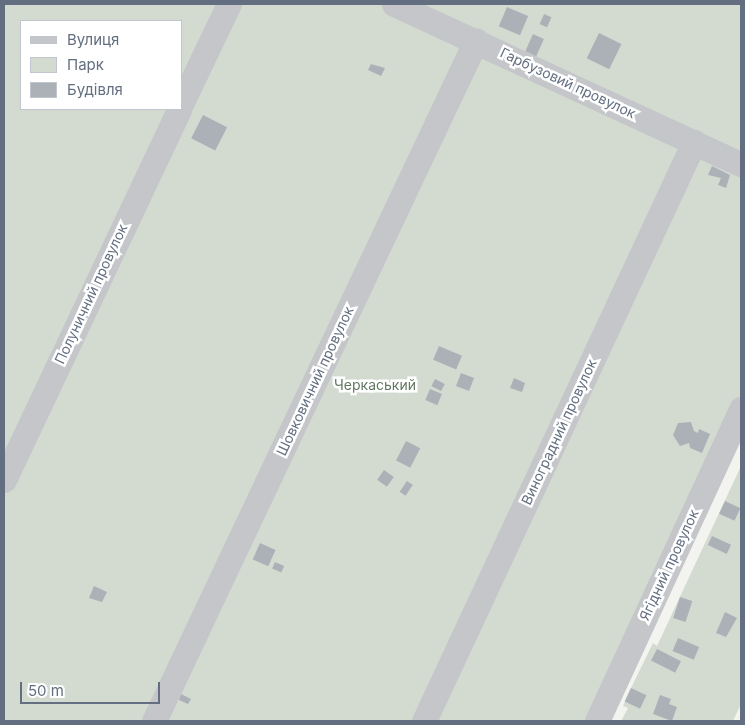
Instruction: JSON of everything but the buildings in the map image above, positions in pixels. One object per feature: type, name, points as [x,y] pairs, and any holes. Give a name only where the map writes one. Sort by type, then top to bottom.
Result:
[{"type":"street","points":[[182,102],[229,4]]},
{"type":"street","name":"Гарбузовий провулок","points":[[394,4],[476,40],[741,164]]},
{"type":"street","name":"Шовковичний провулок","points":[[154,721],[476,40]]},
{"type":"street","name":"Полуничний провулок","points":[[4,480],[179,110]]},
{"type":"street","name":"Виноградний провулок","points":[[424,721],[694,142]]},
{"type":"street","name":"Ягідний провулок","points":[[597,721],[741,409]]},
{"type":"green space","name":"Черкаський","points":[[4,4],[741,4],[741,394],[590,721],[4,721]]},
{"type":"green space","points":[[741,466],[741,704],[733,721],[621,721],[628,708],[623,706],[631,688],[653,643],[657,646]]}]
